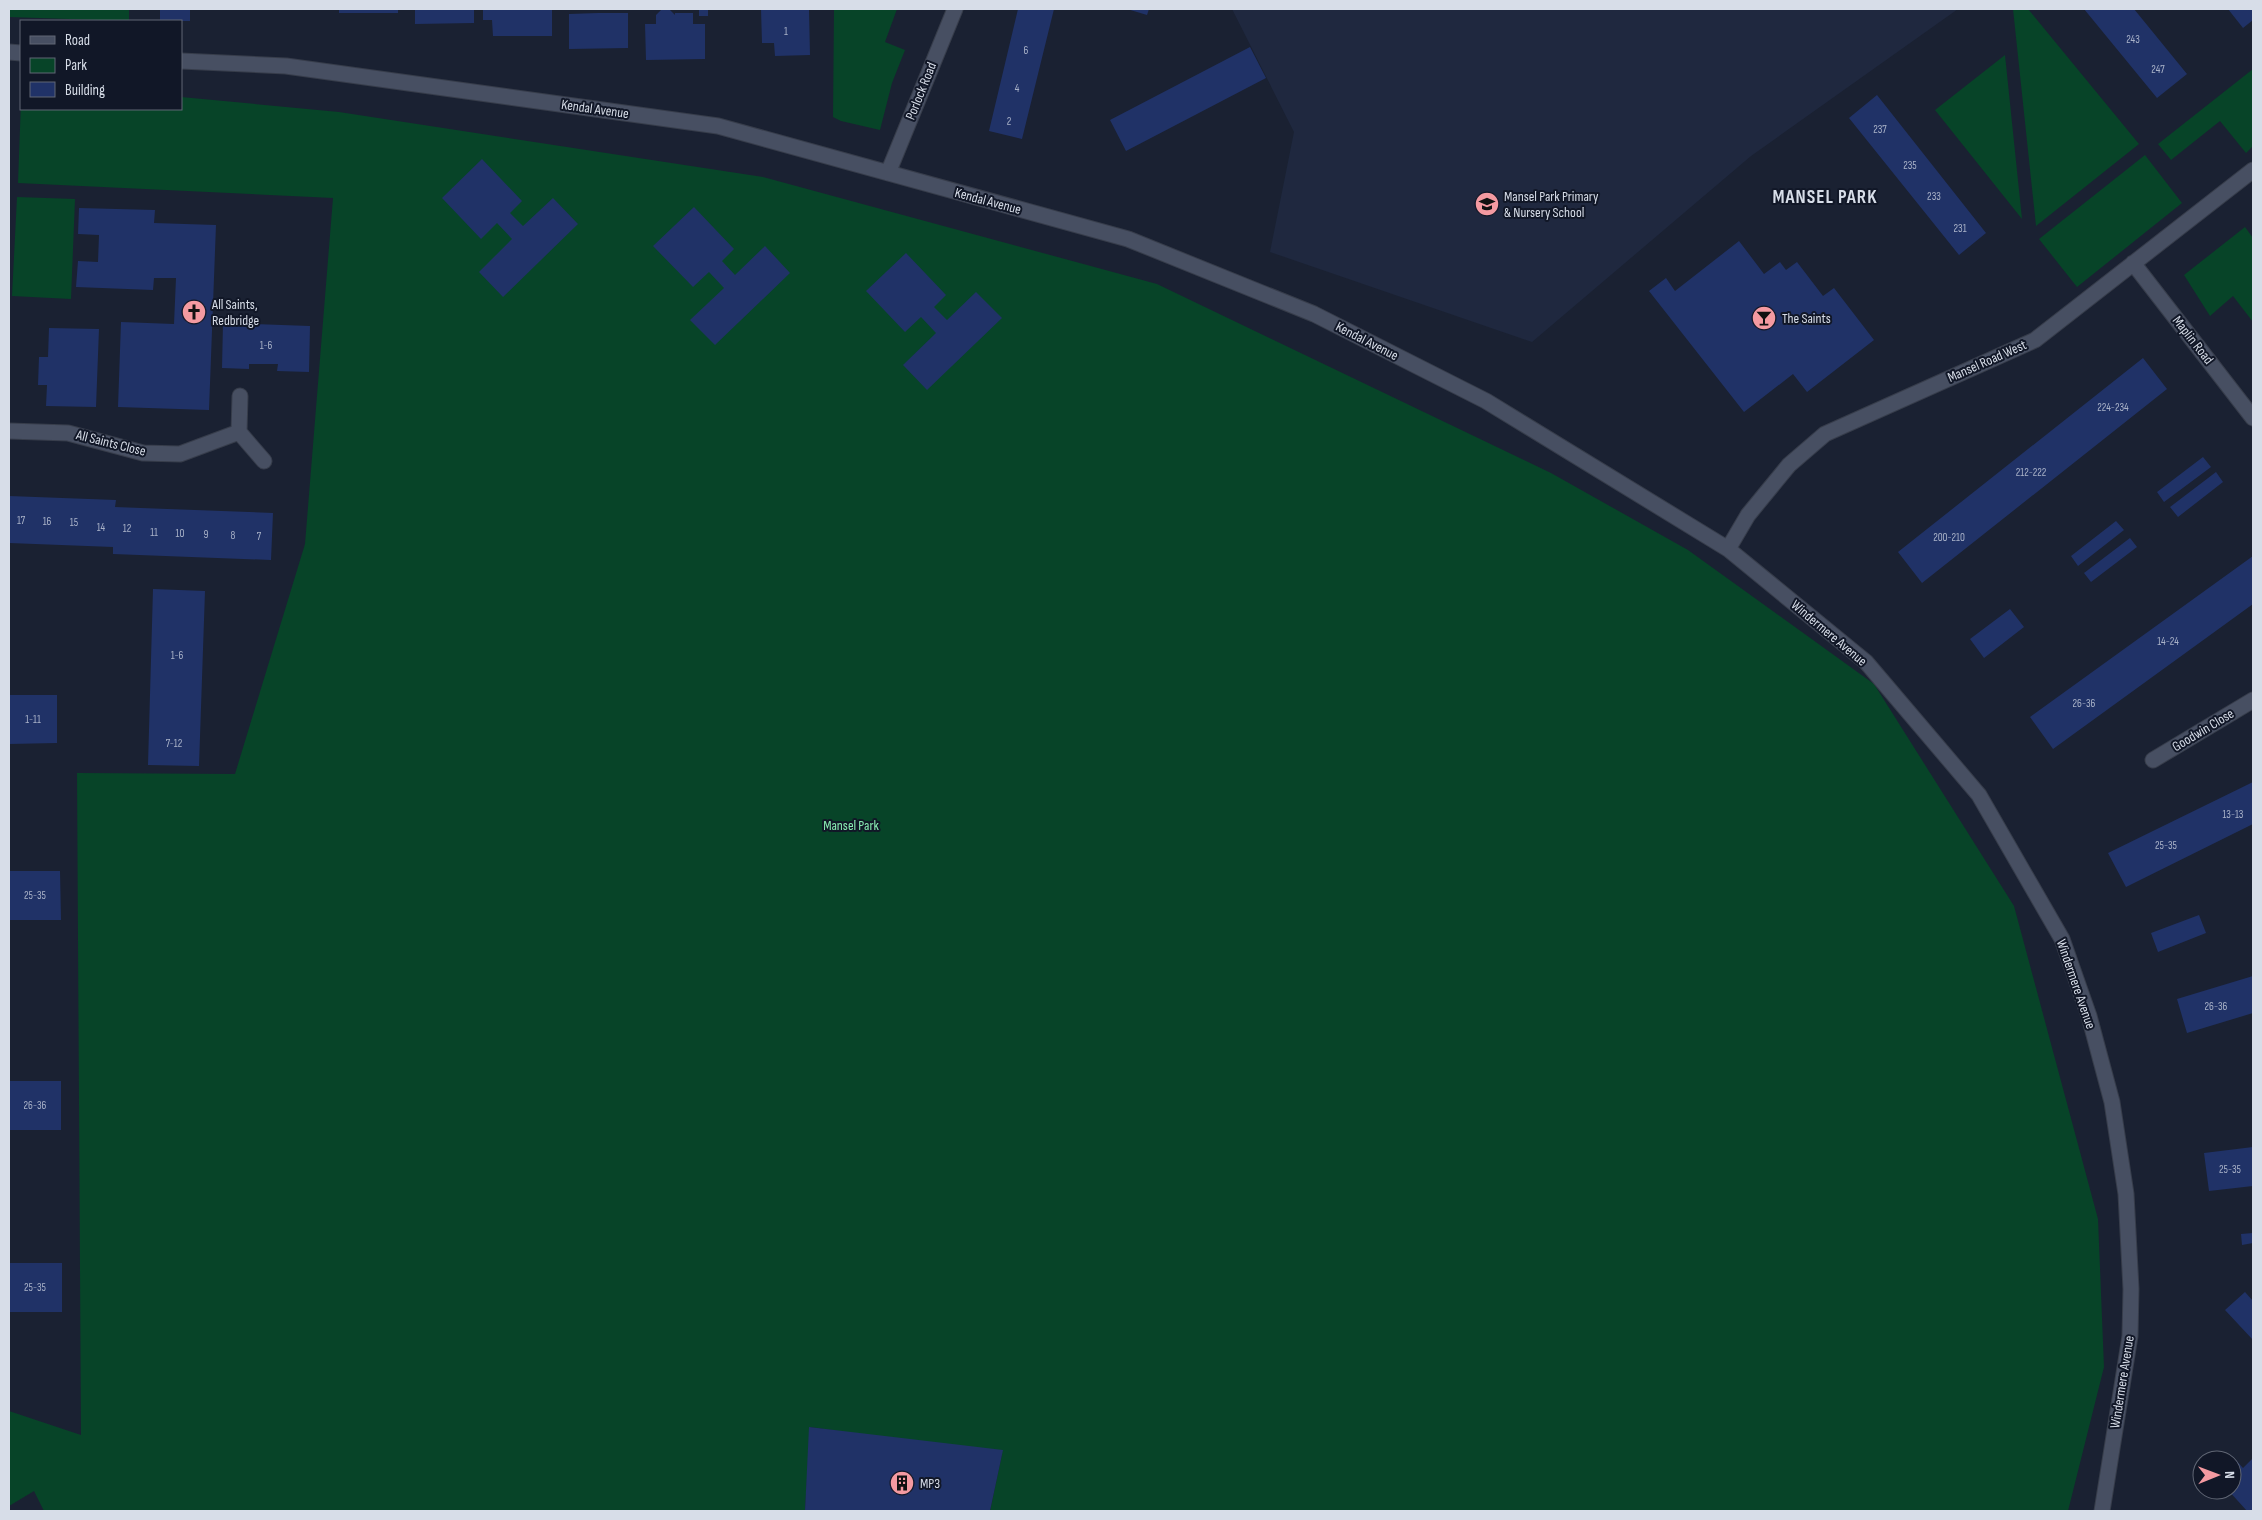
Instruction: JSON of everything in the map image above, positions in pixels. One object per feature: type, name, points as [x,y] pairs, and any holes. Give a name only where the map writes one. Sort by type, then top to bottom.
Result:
[{"type":"street","name":"Porlock Road","points":[[888,173],[955,9]]},
{"type":"street","name":"Kendal Avenue","points":[[182,61],[286,66],[718,126],[1128,239],[1314,314],[1486,401],[1728,549]]},
{"type":"street","name":"Mansel Road West","points":[[1728,549],[1748,515],[1789,465],[1825,434],[2035,340],[2253,170]]},
{"type":"street","name":"Maplin Road","points":[[2133,263],[2253,418]]},
{"type":"street","points":[[240,396],[239,432],[264,461]]},
{"type":"street","name":"All Saints Close","points":[[9,431],[68,433],[143,453],[180,454],[239,432]]},
{"type":"street","name":"Windermere Avenue","points":[[1728,549],[1866,662],[1979,794],[2062,939],[2089,1016],[2112,1102],[2126,1194],[2132,1289],[2130,1336],[2102,1511]]},
{"type":"street","name":"Goodwin Close","points":[[2153,760],[2253,700]]},
{"type":"shaded area","name":"Mansel Park Primary & Nursery School","points":[[1232,9],[1958,9],[1751,156],[1532,342],[1270,252],[1294,132]]},
{"type":"green space","points":[[9,9],[129,9],[129,20],[9,17]]},
{"type":"green space","points":[[834,9],[897,9],[885,42],[905,50],[892,83],[880,130],[841,121],[833,117]]},
{"type":"green space","points":[[2013,9],[2028,9],[2139,144],[2036,226]]},
{"type":"green space","points":[[2005,55],[2022,219],[1935,110]]},
{"type":"green space","points":[[2253,69],[2253,146],[2246,153],[2220,121],[2171,160],[2158,144]]},
{"type":"green space","name":"Mansel Park","points":[[182,97],[339,112],[763,177],[1157,284],[1551,473],[1688,550],[1874,684],[2014,906],[2098,1219],[2104,1367],[2068,1511],[990,1511],[1002,1454],[810,1427],[805,1511],[44,1511],[34,1491],[9,1506],[9,1411],[81,1435],[77,773],[235,774],[305,544],[333,198],[18,183],[21,110],[182,110]]},
{"type":"green space","points":[[2145,155],[2182,203],[2077,287],[2039,239]]},
{"type":"green space","points":[[17,197],[75,199],[71,299],[12,296]]},
{"type":"green space","points":[[2245,227],[2253,238],[2253,322],[2233,296],[2210,316],[2184,275]]},
{"type":"building","points":[[160,9],[190,9],[190,21],[160,20]]},
{"type":"building","points":[[339,9],[398,9],[398,13],[339,13]]},
{"type":"building","points":[[415,9],[474,9],[474,23],[415,24]]},
{"type":"building","points":[[483,9],[552,9],[552,36],[493,36],[492,20],[483,20]]},
{"type":"building","points":[[662,9],[669,9],[675,15],[675,13],[693,13],[693,24],[705,24],[705,59],[646,60],[645,24],[656,24],[656,15]]},
{"type":"building","points":[[699,9],[708,9],[708,16],[699,16]]},
{"type":"building","points":[[761,9],[809,9],[810,55],[775,56],[774,43],[762,43]]},
{"type":"building","points":[[1018,9],[1054,9],[1022,139],[989,131]]},
{"type":"building","points":[[1127,9],[1149,9],[1147,15]]},
{"type":"building","points":[[2084,9],[2134,9],[2187,74],[2157,98]]},
{"type":"building","points":[[2228,9],[2253,9],[2253,20],[2243,28]]},
{"type":"building","points":[[628,13],[628,48],[569,49],[569,14]]},
{"type":"building","points":[[1250,47],[1266,78],[1126,151],[1110,120]]},
{"type":"building","points":[[1877,95],[1986,233],[1959,255],[1849,118]]},
{"type":"building","points":[[482,159],[522,201],[510,213],[523,226],[553,198],[578,224],[503,297],[479,272],[512,239],[497,223],[481,239],[442,198]]},
{"type":"building","points":[[694,207],[734,249],[722,261],[735,275],[765,246],[790,273],[715,345],[690,320],[724,288],[709,272],[693,287],[653,246]]},
{"type":"building","name":"All Saints, Redbridge","points":[[79,208],[155,210],[154,223],[216,225],[209,410],[118,407],[121,322],[174,324],[176,278],[154,278],[153,290],[76,287],[78,261],[98,262],[99,235],[78,234]]},
{"type":"building","name":"The Saints","points":[[1739,241],[1764,274],[1780,262],[1786,270],[1797,262],[1823,296],[1834,288],[1874,340],[1807,392],[1793,374],[1744,412],[1649,291],[1666,278],[1675,291]]},
{"type":"building","points":[[906,253],[946,295],[934,307],[947,320],[976,292],[1002,318],[927,390],[903,365],[936,333],[921,317],[905,332],[866,291]]},
{"type":"building","points":[[223,323],[310,326],[309,372],[277,371],[278,364],[249,364],[249,369],[222,368]]},
{"type":"building","points":[[49,328],[99,329],[96,407],[46,406],[47,385],[38,385],[39,357],[48,357]]},
{"type":"building","points":[[2143,358],[2167,389],[1922,583],[1898,552]]},
{"type":"building","points":[[2203,457],[2211,467],[2164,502],[2157,492]]},
{"type":"building","points":[[2216,472],[2223,482],[2178,517],[2170,507]]},
{"type":"building","points":[[9,496],[116,500],[115,507],[273,513],[271,560],[113,554],[113,547],[9,543]]},
{"type":"building","points":[[2116,521],[2124,530],[2078,566],[2071,556]]},
{"type":"building","points":[[2130,538],[2137,547],[2091,582],[2084,573]]},
{"type":"building","points":[[2253,556],[2253,604],[2053,749],[2030,717]]},
{"type":"building","points":[[153,589],[205,591],[199,766],[148,765]]},
{"type":"building","points":[[2010,609],[2024,627],[1984,658],[1970,639]]},
{"type":"building","points":[[9,695],[57,695],[57,743],[9,744]]},
{"type":"building","points":[[2253,782],[2253,824],[2126,887],[2108,853]]},
{"type":"building","points":[[9,871],[60,871],[61,920],[9,920]]},
{"type":"building","points":[[2199,915],[2206,933],[2158,952],[2151,933]]},
{"type":"building","points":[[2253,976],[2253,1013],[2187,1033],[2177,999]]},
{"type":"building","points":[[9,1081],[61,1081],[61,1130],[9,1130]]},
{"type":"building","points":[[2253,1147],[2253,1186],[2209,1191],[2204,1153]]},
{"type":"building","points":[[2253,1233],[2253,1243],[2242,1245],[2241,1234]]},
{"type":"building","points":[[9,1263],[62,1263],[62,1312],[9,1312]]},
{"type":"building","points":[[2245,1292],[2253,1301],[2253,1340],[2225,1310]]},
{"type":"building","name":"MP3","points":[[809,1427],[1003,1450],[990,1511],[805,1511]]},
{"type":"building","points":[[2253,1458],[2253,1511],[2247,1511],[2237,1500],[2242,1500],[2242,1467]]},
{"type":"place","name":"Mansel Park Primary & Nursery School","points":[[1487,204]]},
{"type":"place","name":"All Saints, Redbridge","points":[[194,312]]},
{"type":"place","name":"The Saints","points":[[1764,318]]},
{"type":"place","name":"MP3","points":[[902,1483]]},
{"type":"district","name":"MANSEL PARK","points":[[1825,197]]}]
